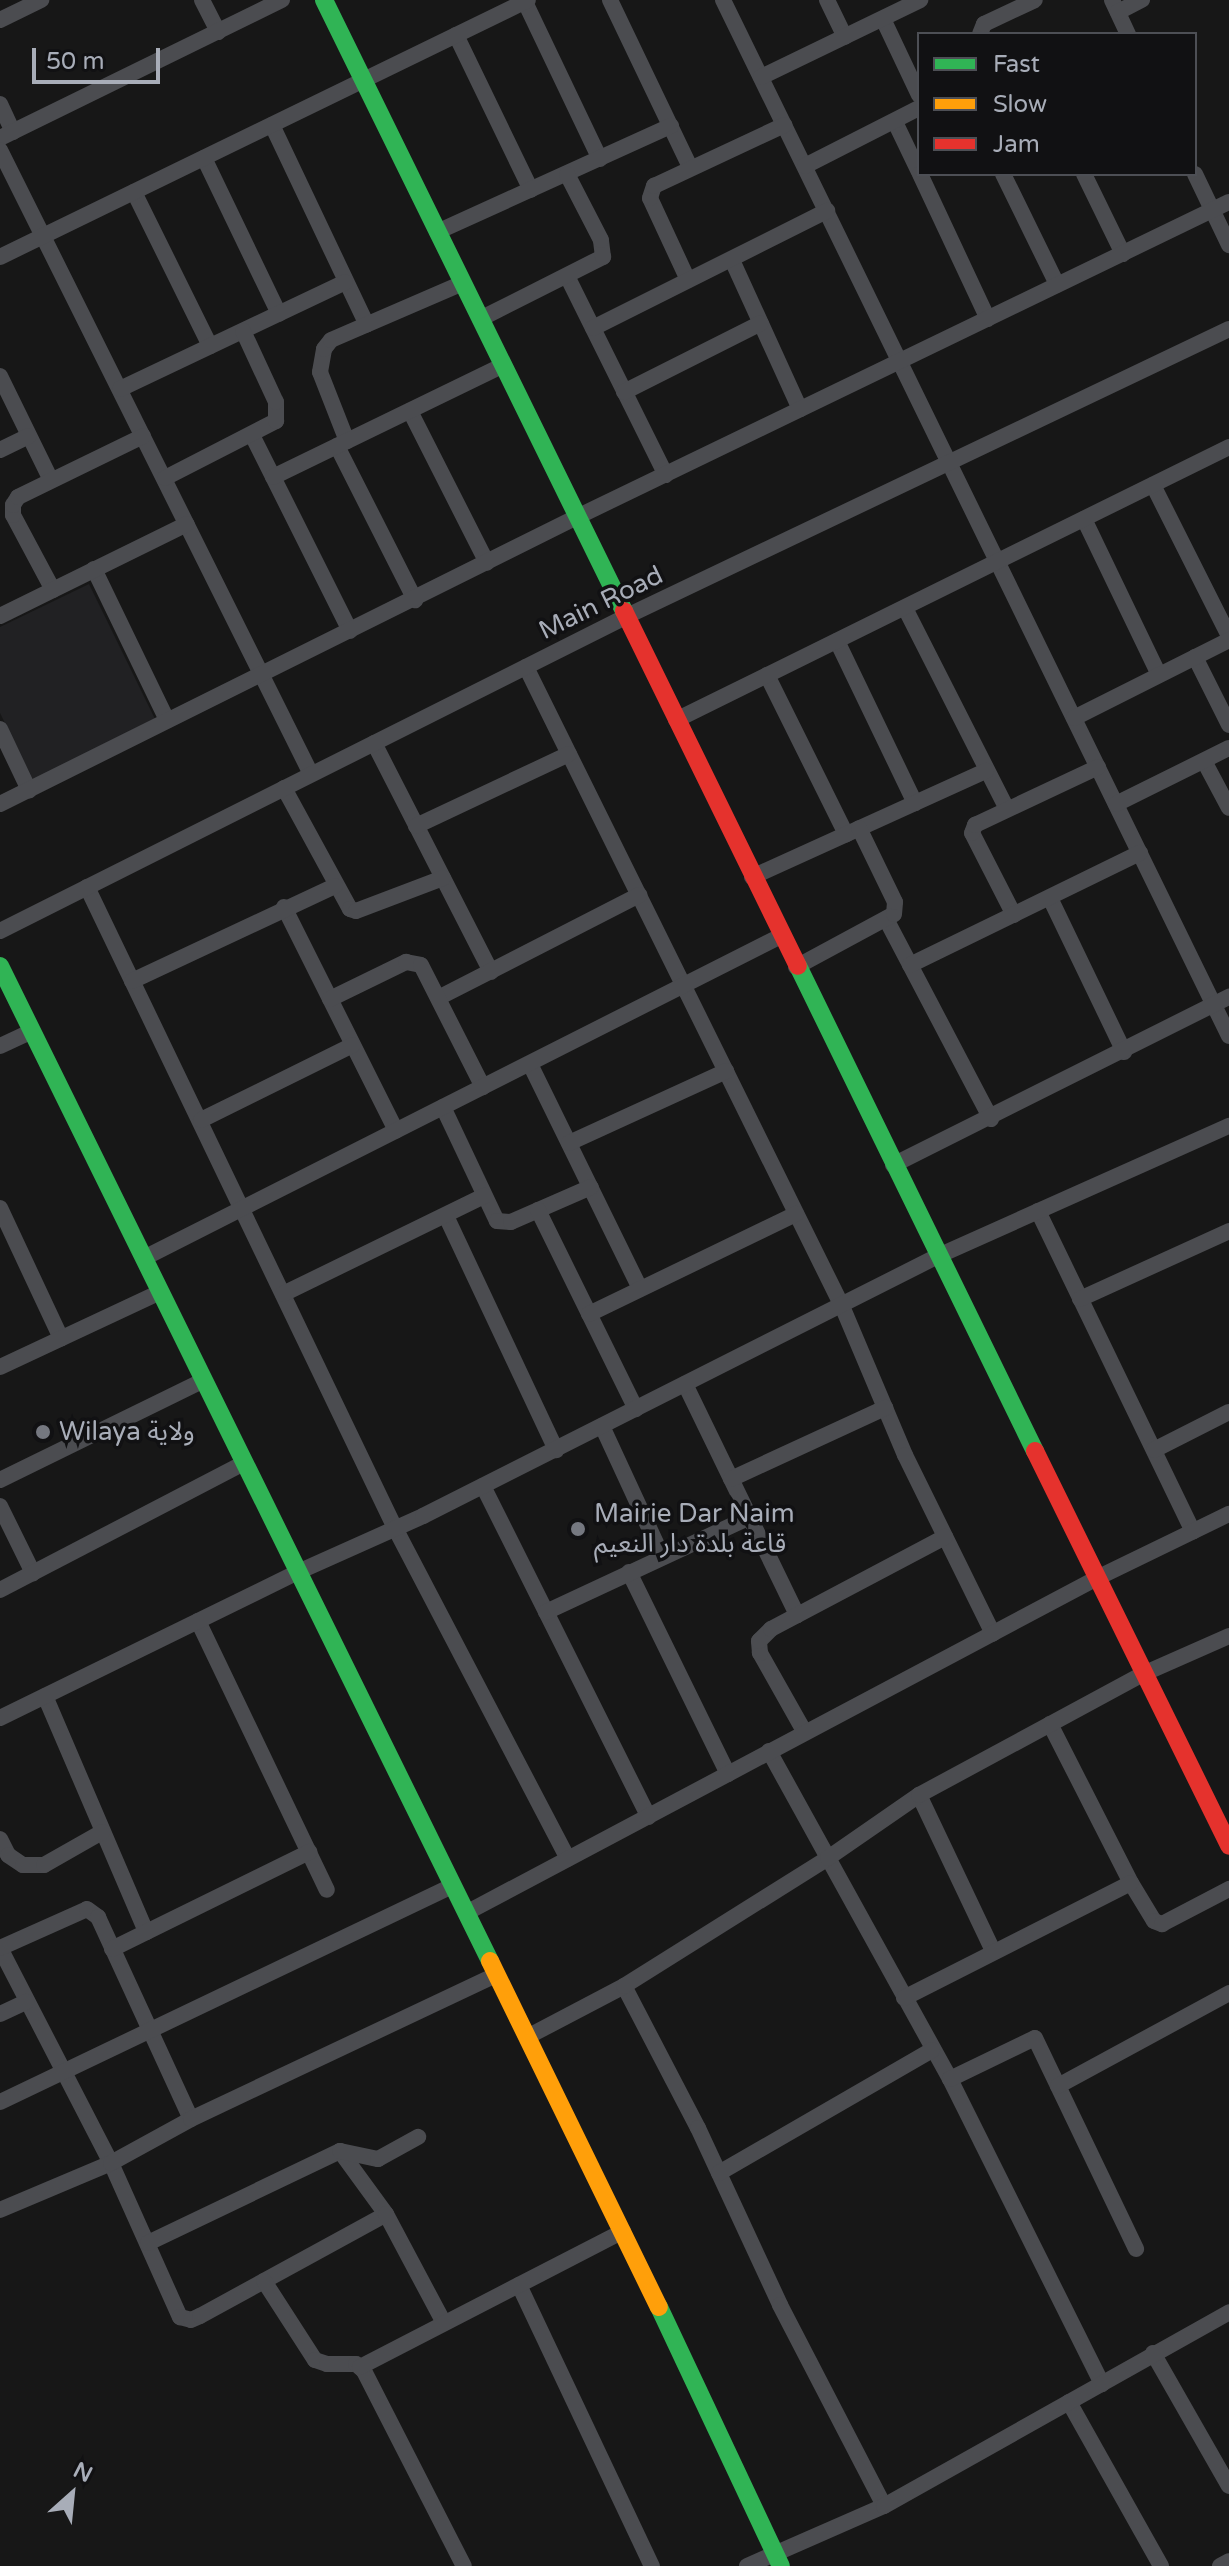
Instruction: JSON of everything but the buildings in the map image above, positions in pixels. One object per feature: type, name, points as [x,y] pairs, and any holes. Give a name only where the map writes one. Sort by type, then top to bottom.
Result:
[{"type":"street","points":[[8,11],[41,0]]},
{"type":"street","points":[[202,0],[218,32]]},
{"type":"street","points":[[0,104],[6,135],[282,0]]},
{"type":"street","points":[[324,0],[1229,1846]]},
{"type":"street","points":[[610,0],[690,167]]},
{"type":"street","points":[[723,0],[1140,853],[1222,1001],[1229,1036]]},
{"type":"street","points":[[827,0],[845,37]]},
{"type":"street","points":[[981,32],[998,8],[1035,0]]},
{"type":"street","points":[[1127,32],[1115,6],[1142,0]]},
{"type":"street","points":[[0,257],[527,1],[600,159]]},
{"type":"street","points":[[761,77],[915,1]]},
{"type":"street","points":[[883,19],[917,91]]},
{"type":"street","points":[[456,35],[531,190]]},
{"type":"street","points":[[805,166],[917,109]]},
{"type":"street","points":[[895,122],[917,166]]},
{"type":"street","points":[[272,125],[367,325]]},
{"type":"street","points":[[688,280],[650,198],[654,186],[784,125]]},
{"type":"street","points":[[437,232],[671,126]]},
{"type":"street","points":[[0,150],[311,774]]},
{"type":"street","points":[[204,158],[279,314]]},
{"type":"street","points":[[480,319],[568,278],[603,257],[605,249],[567,174]]},
{"type":"street","points":[[922,176],[988,319]]},
{"type":"street","points":[[1004,176],[1057,284]]},
{"type":"street","points":[[1085,176],[1123,254]]},
{"type":"street","points":[[1196,176],[1229,245]]},
{"type":"street","points":[[134,192],[210,346]]},
{"type":"street","points":[[0,804],[577,517],[1229,202]]},
{"type":"street","points":[[593,328],[827,211]]},
{"type":"street","points":[[732,260],[800,409]]},
{"type":"street","points":[[568,278],[666,475]]},
{"type":"street","points":[[120,389],[345,282]]},
{"type":"street","points":[[415,600],[342,444],[320,372],[320,359],[331,340],[463,283]]},
{"type":"street","points":[[624,392],[761,323]]},
{"type":"street","name":"Main Road","points":[[0,931],[625,617],[1229,329]]},
{"type":"street","points":[[165,478],[276,421],[279,409],[243,331]]},
{"type":"street","points":[[273,477],[502,366]]},
{"type":"street","points":[[0,376],[51,480]]},
{"type":"street","points":[[410,411],[487,563]]},
{"type":"street","points":[[252,435],[350,631]]},
{"type":"street","points":[[0,450],[29,436]]},
{"type":"street","points":[[53,590],[13,515],[13,505],[18,497],[143,436]]},
{"type":"street","points":[[676,720],[1153,485],[1227,454]]},
{"type":"street","points":[[1074,718],[1229,638],[1153,485]]},
{"type":"street","points":[[1084,519],[1159,675]]},
{"type":"street","points":[[0,616],[187,524]]},
{"type":"street","points":[[94,569],[167,720]]},
{"type":"street","points":[[905,608],[1007,809]]},
{"type":"street","points":[[837,641],[915,803]]},
{"type":"street","points":[[1195,657],[1229,725]]},
{"type":"street","points":[[526,667],[842,1306],[885,1408],[993,1634]]},
{"type":"street","points":[[767,675],[895,902],[894,914],[796,967]]},
{"type":"street","points":[[0,729],[29,790]]},
{"type":"street","points":[[374,743],[491,972]]},
{"type":"street","points":[[1116,804],[1229,748]]},
{"type":"street","points":[[416,826],[569,754]]},
{"type":"street","points":[[1204,761],[1229,808]]},
{"type":"street","points":[[1014,915],[972,833],[975,825],[1098,767]]},
{"type":"street","points":[[752,877],[986,771]]},
{"type":"street","points":[[284,788],[335,886],[346,903],[356,911],[443,878]]},
{"type":"street","points":[[910,965],[1140,853]]},
{"type":"street","points":[[132,981],[284,907],[335,886]]},
{"type":"street","points":[[87,887],[395,1528],[568,1859]]},
{"type":"street","points":[[440,997],[639,895]]},
{"type":"street","points":[[1050,898],[1124,1052]]},
{"type":"street","points":[[284,907],[396,1131]]},
{"type":"street","points":[[886,919],[991,1119]]},
{"type":"street","points":[[144,1258],[781,936]]},
{"type":"street","points":[[330,999],[406,962],[414,961],[421,965],[440,997],[483,1087]]},
{"type":"street","points":[[0,966],[623,2231],[778,2558]]},
{"type":"street","points":[[893,1165],[991,1119],[1222,1001]]},
{"type":"street","points":[[0,1046],[32,1031]]},
{"type":"street","points":[[201,1120],[353,1045]]},
{"type":"street","points":[[530,1064],[640,1289]]},
{"type":"street","points":[[569,1143],[726,1071]]},
{"type":"street","points":[[443,1107],[497,1221],[504,1224],[591,1187]]},
{"type":"street","points":[[0,1718],[298,1572],[483,1486],[938,1256],[1229,1126]]},
{"type":"street","points":[[283,1294],[484,1196]]},
{"type":"street","points":[[0,1208],[7,1242],[61,1338]]},
{"type":"street","points":[[538,1210],[636,1409]]},
{"type":"street","points":[[1038,1211],[1193,1531]]},
{"type":"street","points":[[589,1314],[796,1214]]},
{"type":"street","points":[[446,1216],[556,1450]]},
{"type":"street","points":[[1080,1299],[1229,1231]]},
{"type":"street","points":[[0,1367],[160,1292]]},
{"type":"street","points":[[0,1480],[204,1380]]},
{"type":"street","points":[[685,1384],[797,1615]]},
{"type":"street","points":[[731,1479],[885,1408]]},
{"type":"street","points":[[1154,1450],[1229,1412]]},
{"type":"street","points":[[602,1426],[662,1556]]},
{"type":"street","points":[[0,1590],[244,1463]]},
{"type":"street","points":[[483,1486],[649,1817]]},
{"type":"street","points":[[0,1506],[33,1573]]},
{"type":"street","points":[[466,1913],[804,1731],[1097,1578],[1229,1514]]},
{"type":"street","points":[[546,1612],[750,1517]]},
{"type":"street","points":[[804,1731],[760,1653],[759,1641],[771,1629],[945,1537]]},
{"type":"street","points":[[629,1572],[728,1774]]},
{"type":"street","points":[[198,1621],[327,1890]]},
{"type":"street","points":[[527,2037],[624,1986],[828,1858],[919,1795],[1143,1674],[1229,1636]]},
{"type":"street","points":[[45,1696],[146,1932]]},
{"type":"street","points":[[1050,1724],[1148,1915],[1162,1924],[1229,1889]]},
{"type":"street","points":[[769,1751],[950,2079],[1102,2384]]},
{"type":"street","points":[[919,1795],[993,1951]]},
{"type":"street","points":[[0,1839],[8,1855],[23,1865],[44,1865],[102,1832]]},
{"type":"street","points":[[112,1949],[309,1852]]},
{"type":"street","points":[[904,1998],[1131,1883]]},
{"type":"street","points":[[0,2102],[452,1886]]},
{"type":"street","points":[[191,2119],[98,1917],[87,1909],[1,1953],[111,2163],[180,2317],[191,2320],[200,2316],[386,2214]]},
{"type":"street","points":[[0,2210],[111,2163],[191,2119],[496,1975]]},
{"type":"street","points":[[624,1986],[719,2173],[780,2305],[884,2506]]},
{"type":"street","points":[[1058,2086],[1229,1993]]},
{"type":"street","points":[[0,2014],[26,2002]]},
{"type":"street","points":[[950,2079],[1035,2038],[1136,2249]]},
{"type":"street","points":[[719,2173],[932,2050]]},
{"type":"street","points":[[148,2243],[340,2151],[378,2159],[418,2137]]},
{"type":"street","points":[[340,2151],[386,2214],[444,2323]]},
{"type":"street","points":[[264,2281],[315,2360],[360,2367],[623,2231]]},
{"type":"street","points":[[519,2285],[652,2566]]},
{"type":"street","points":[[747,2566],[778,2558],[884,2506],[1229,2312]]},
{"type":"street","points":[[1153,2353],[1229,2486]]},
{"type":"street","points":[[360,2367],[464,2566]]},
{"type":"street","points":[[1069,2402],[1161,2566]]},
{"type":"street","points":[[1220,2566],[1229,2561]]},
{"type":"shaded area","points":[[89,584],[156,721],[33,780],[0,713],[0,627]]},
{"type":"traffic: fast","points":[[324,0],[624,611]]},
{"type":"traffic: fast","points":[[0,966],[490,1961]]},
{"type":"traffic: fast","points":[[798,966],[1035,1451]]},
{"type":"traffic: fast","points":[[659,2307],[781,2566]]},
{"type":"traffic: slow","points":[[490,1961],[659,2307]]},
{"type":"traffic: jam","points":[[624,611],[798,966]]},
{"type":"traffic: jam","points":[[1035,1451],[1229,1846]]},
{"type":"place","name":"Wilaya ولاية","points":[[43,1432]]},
{"type":"place","name":"Mairie Dar Naim قاعة بلدة دار النعيم","points":[[578,1529]]}]
